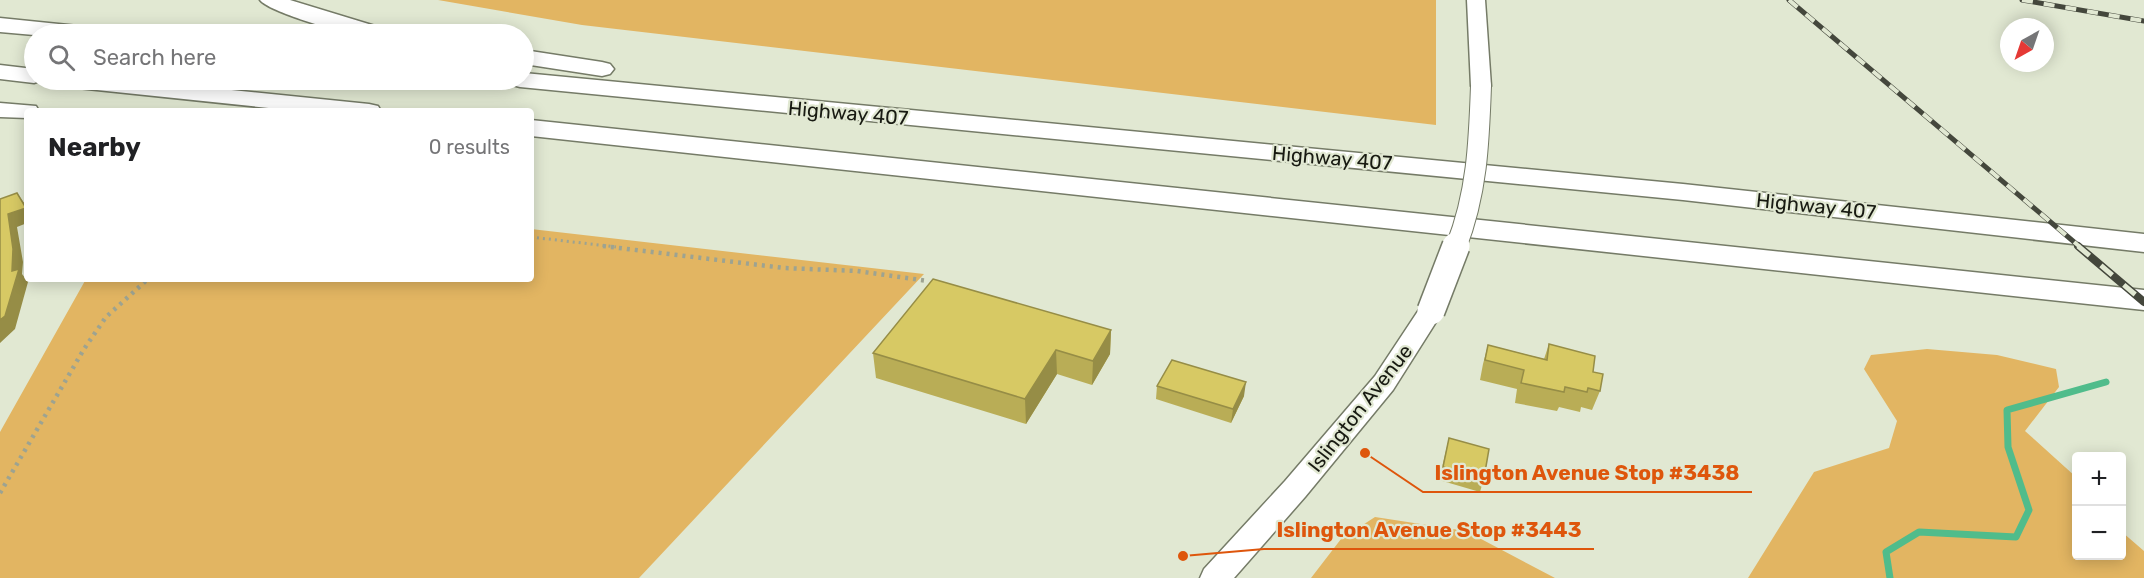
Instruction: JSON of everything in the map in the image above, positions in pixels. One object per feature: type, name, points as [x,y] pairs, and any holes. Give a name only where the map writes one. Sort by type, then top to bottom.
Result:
[{"type":"highway","points":[[271,0],[300,12],[342,24]]},
{"type":"highway","points":[[0,25],[24,27]]},
{"type":"highway","points":[[534,59],[607,70],[721,100]]},
{"type":"highway","points":[[0,72],[24,75]]},
{"type":"highway","name":"Highway 407","points":[[534,81],[1671,191],[2144,243]]},
{"type":"highway","points":[[165,90],[340,108]]},
{"type":"highway","points":[[0,110],[24,111]]},
{"type":"highway","points":[[534,128],[2144,300]]},
{"type":"highway","points":[[534,145],[658,157],[782,154]]},
{"type":"main road","name":"Islington Avenue","points":[[1215,578],[1295,489],[1384,383],[1431,311],[1468,216],[1479,146],[1481,86],[1476,0]]},
{"type":"path","points":[[534,237],[784,268],[857,271],[928,281]]},
{"type":"path","points":[[0,493],[84,350],[106,317],[145,282]]},
{"type":"shaded area","points":[[438,0],[1436,0],[1436,125],[582,25]]},
{"type":"shaded area","points":[[534,229],[924,274],[639,578],[0,578],[0,432],[84,282],[534,282]]},
{"type":"shaded area","points":[[1927,349],[1997,355],[2056,369],[2059,387],[2025,431],[2072,473],[2072,560],[2126,560],[2126,535],[2144,551],[2144,578],[1748,578],[1814,472],[1889,448],[1897,421],[1864,369],[1871,355]]},
{"type":"shaded area","points":[[1375,517],[1466,531],[1555,578],[1311,578],[1341,539]]},
{"type":"building","points":[[17,193],[24,209],[8,214],[13,249],[12,271],[19,269],[5,316],[0,320],[0,199]]},
{"type":"building","points":[[933,279],[1111,330],[1093,361],[1056,350],[1025,399],[873,353]]},
{"type":"building","points":[[1549,344],[1595,356],[1593,372],[1603,374],[1600,391],[1588,388],[1587,392],[1565,387],[1564,392],[1521,383],[1524,370],[1485,360],[1488,345],[1547,360]]},
{"type":"building","points":[[1172,360],[1246,382],[1233,409],[1157,386]]},
{"type":"building","points":[[1449,438],[1489,449],[1484,478],[1443,467]]},
{"type":"waterway","points":[[1890,578],[1886,552],[1919,532],[2016,537],[2029,510],[2008,447],[2007,410],[2106,382]]},
{"type":"railway","points":[[1789,0],[2080,247]]},
{"type":"railway","points":[[2022,0],[2144,21]]},
{"type":"railway","points":[[2078,246],[2144,302]]},
{"type":"place","name":"Islington Avenue Stop #3438","points":[[1365,453]]},
{"type":"place","name":"Islington Avenue Stop #3443","points":[[1183,556]]}]
